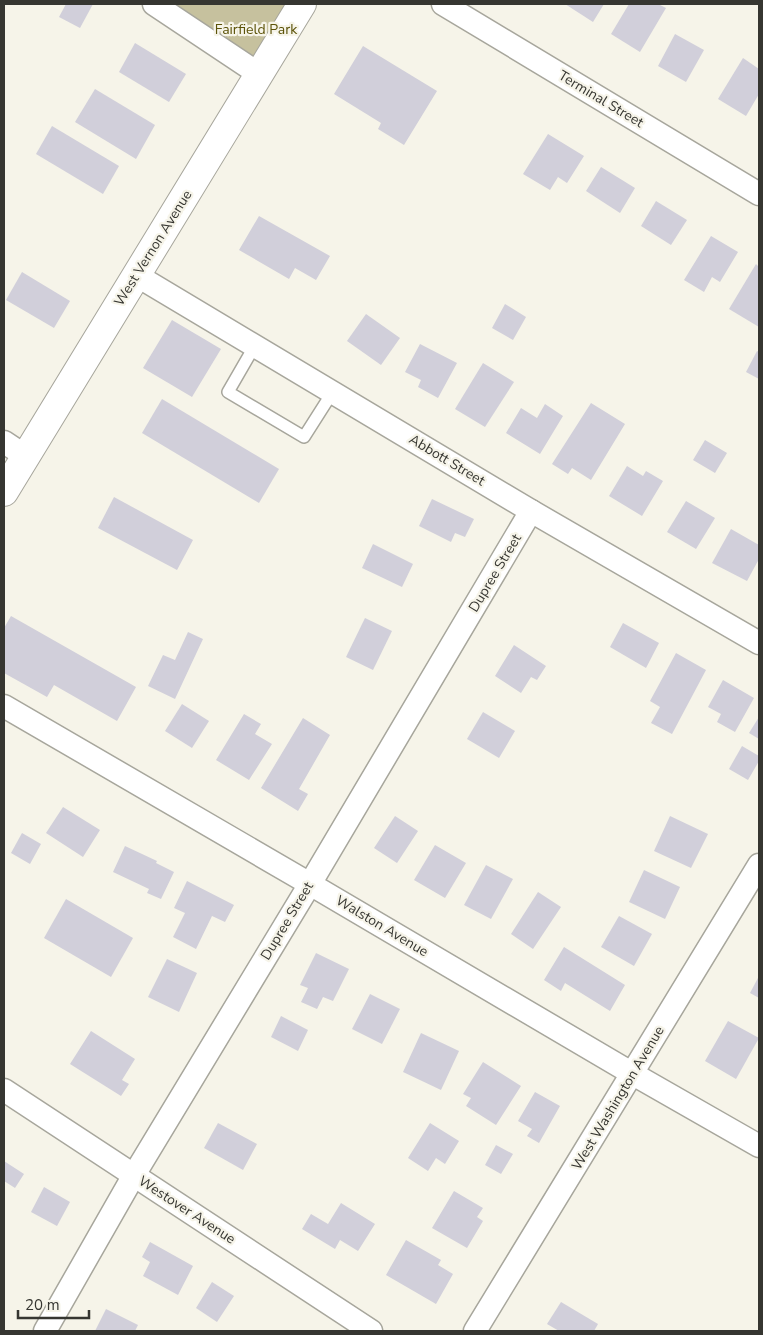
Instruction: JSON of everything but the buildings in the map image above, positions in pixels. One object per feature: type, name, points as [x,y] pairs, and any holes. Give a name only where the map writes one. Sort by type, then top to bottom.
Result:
[{"type":"main road","name":"West Vernon Avenue","points":[[4,492],[14,449],[136,275],[302,4]]},
{"type":"street","points":[[154,4],[259,74]]},
{"type":"street","name":"Terminal Street","points":[[443,4],[759,194]]},
{"type":"street","name":"Abbott Street","points":[[136,275],[531,511],[759,643]]},
{"type":"street","name":"Dupree Street","points":[[45,1331],[134,1175],[310,884],[531,511]]},
{"type":"street","name":"Walston Avenue","points":[[4,706],[759,1146]]},
{"type":"street","name":"West Washington Avenue","points":[[475,1331],[759,865]]},
{"type":"street","name":"Westover Avenue","points":[[4,1090],[371,1331]]},
{"type":"lane","points":[[254,347],[228,392],[304,437],[332,392]]},
{"type":"green space","name":"Fairfield Park","points":[[172,4],[303,4],[264,66]]}]
